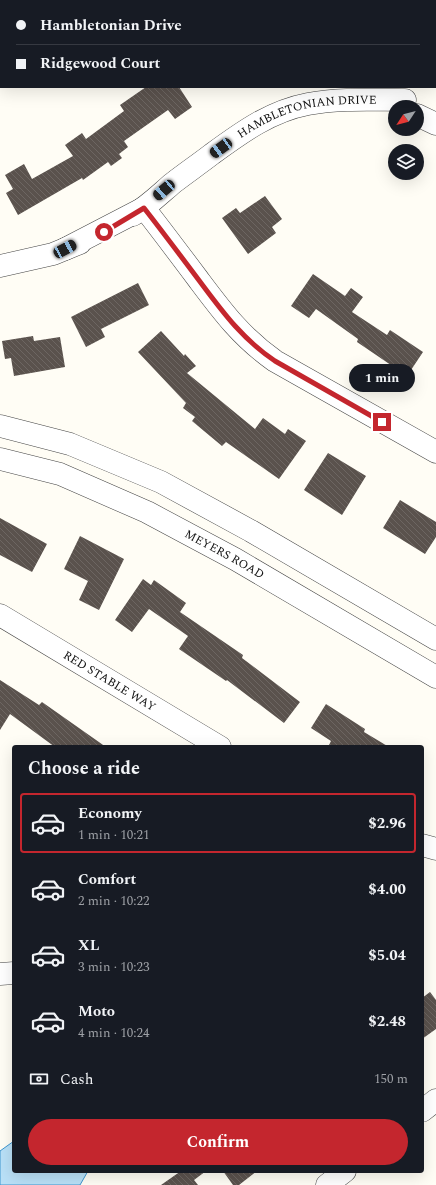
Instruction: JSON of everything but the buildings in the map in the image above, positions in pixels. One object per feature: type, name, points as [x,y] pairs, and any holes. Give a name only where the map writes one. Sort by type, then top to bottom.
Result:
[{"type":"street","name":"HAMBLETONIAN DRIVE","points":[[0,266],[33,260],[65,249],[144,208],[174,182],[238,135],[270,117],[308,104],[336,100],[388,101]]},
{"type":"street","name":"HAMBLETONIAN DRIVE","points":[[424,115],[436,124]]},
{"type":"street","points":[[144,208],[224,314],[240,333],[259,350],[275,361],[436,452]]},
{"type":"street","points":[[0,426],[70,444],[161,482],[251,530],[436,639]]},
{"type":"street","name":"MEYERS ROAD","points":[[0,459],[60,474],[147,512],[235,559],[436,677]]},
{"type":"street","name":"RED STABLE WAY","points":[[0,615],[217,745]]},
{"type":"street","points":[[424,846],[436,849]]},
{"type":"street","points":[[0,974],[12,973]]},
{"type":"street","points":[[424,1109],[436,1100]]},
{"type":"street","points":[[327,1185],[342,1173]]},
{"type":"water","points":[[12,1142],[12,1173],[87,1173],[80,1185],[0,1185],[0,1151]]},
{"type":"route","points":[[104,232],[144,208],[240,333],[259,350],[275,361],[382,422]]}]
